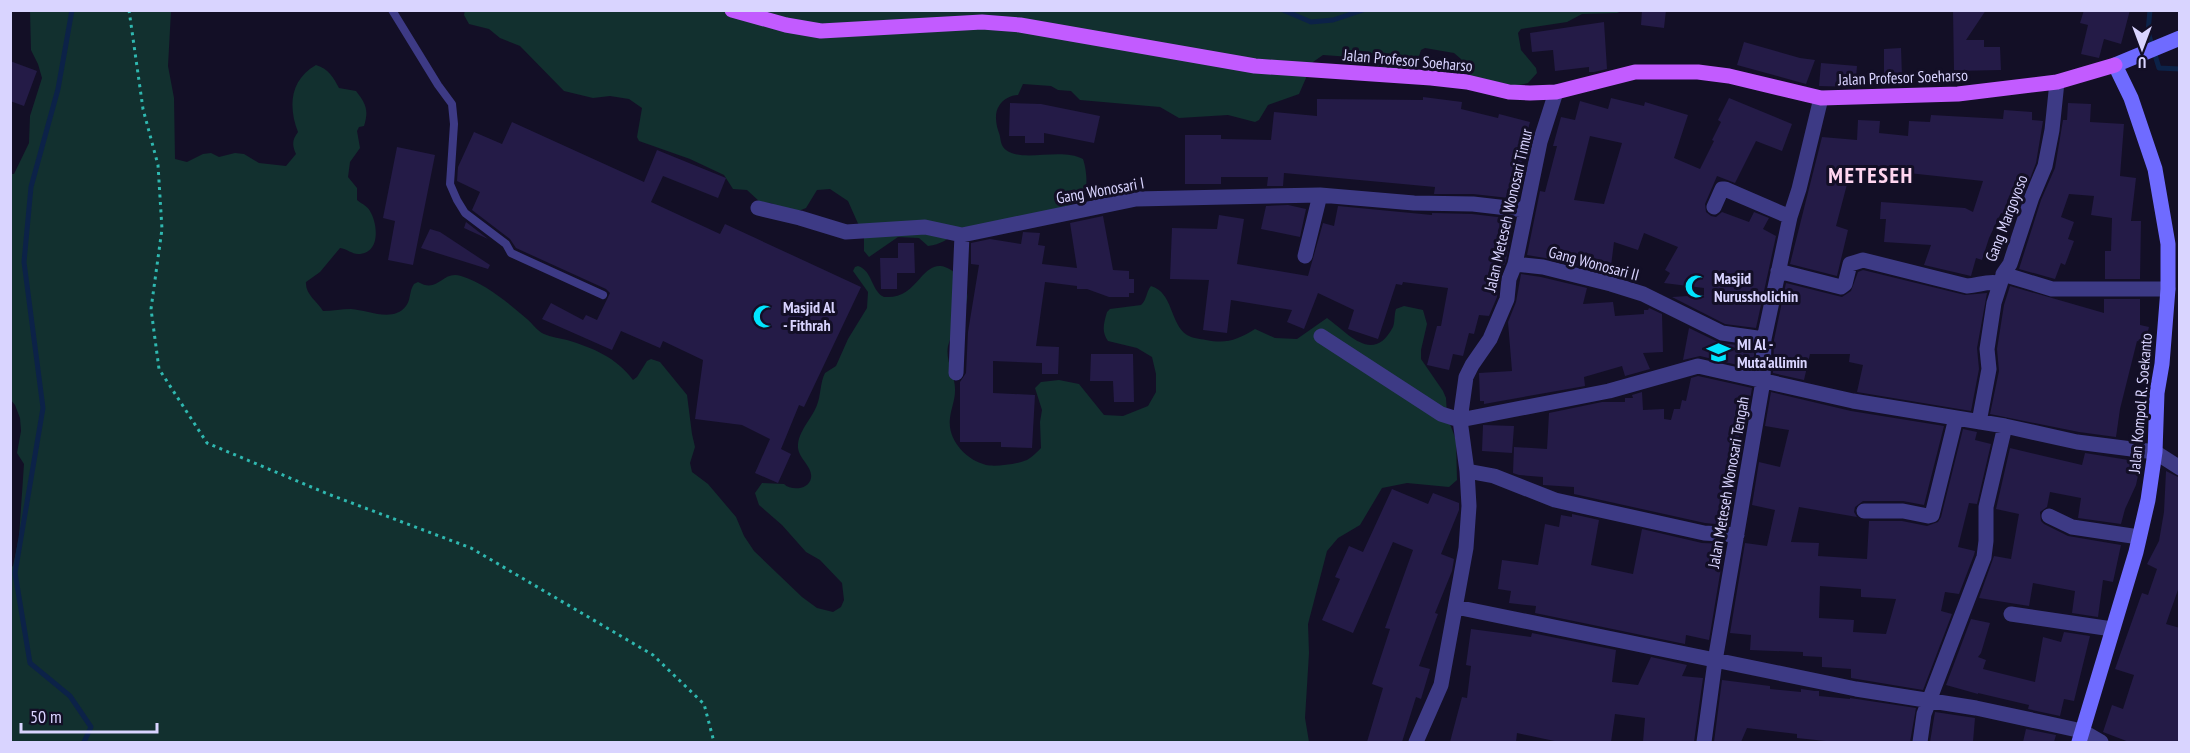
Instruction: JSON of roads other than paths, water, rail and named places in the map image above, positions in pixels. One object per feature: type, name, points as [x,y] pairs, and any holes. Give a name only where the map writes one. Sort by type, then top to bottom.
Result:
[{"type":"main road","name":"Jalan Profesor Soeharso","points":[[732,10],[786,25],[821,31],[982,22],[1020,25],[1255,66],[1431,78],[1467,82],[1509,92],[1556,92],[1635,72],[1698,72],[1729,76],[1821,98],[1958,94],[2057,82],[2115,65]]},
{"type":"main road","points":[[2115,65],[2180,38]]},
{"type":"main road","name":"Jalan Kompol R. Soekanto","points":[[2081,737],[2139,537],[2155,452],[2157,393],[2162,364],[2168,289],[2168,244],[2155,169],[2131,98],[2115,65]]},
{"type":"street","name":"Gang Margoyoso","points":[[2057,82],[2052,130],[2045,166],[2032,197],[2010,264],[2001,278],[2052,289],[2168,289]]},
{"type":"street","name":"Jalan Meteseh Wonosari Timur","points":[[1416,742],[1441,685],[1466,548],[1469,506],[1460,420],[1466,377],[1472,364],[1490,339],[1507,299],[1509,279],[1515,264],[1540,142],[1556,92]]},
{"type":"street","name":"Jalan Meteseh Wonosari Tengah","points":[[1704,742],[1715,661],[1763,381],[1764,339],[1790,217],[1821,98]]},
{"type":"street","points":[[1714,207],[1718,195],[1722,189],[1725,189],[1790,217]]},
{"type":"street","points":[[1305,256],[1320,195]]},
{"type":"street","name":"Gang Wonosari I","points":[[758,208],[846,232],[925,227],[962,235],[1136,199],[1320,195],[1414,203],[1473,204],[1525,210]]},
{"type":"street","points":[[956,373],[962,235]]},
{"type":"street","points":[[1778,271],[1841,287],[1845,284],[1850,264],[1863,260],[1967,286],[1980,285],[1986,281],[2001,278],[1994,303],[1987,349],[1989,369],[1979,422]]},
{"type":"street","name":"Gang Wonosari II","points":[[1515,264],[1543,267],[1611,284],[1643,294],[1722,333],[1764,339]]},
{"type":"street","points":[[1321,336],[1441,414],[1460,420],[1609,391],[1698,366],[1853,400],[2005,426],[2077,442],[2155,452],[2180,468]]},
{"type":"street","points":[[1864,511],[1902,511],[1932,515],[1956,417]]},
{"type":"street","points":[[1920,742],[1924,714],[1983,557],[1986,541],[1986,507],[2005,426]]},
{"type":"street","points":[[1467,471],[1494,476],[1555,500],[1704,533],[1737,535]]},
{"type":"street","points":[[2049,516],[2072,527],[2139,537]]},
{"type":"street","points":[[1456,607],[1715,661],[1929,702],[1976,708],[2101,742]]},
{"type":"street","points":[[2011,614],[2112,629]]},
{"type":"lane","points":[[392,10],[452,104],[450,184],[465,213],[506,244],[511,253],[603,295]]},
{"type":"waterway","points":[[72,10],[58,89],[31,187],[24,262],[43,408],[15,573],[30,663],[70,696],[91,727],[84,742]]},
{"type":"waterway","points":[[1283,10],[1311,22],[1333,20],[1363,10]]},
{"type":"waterway","points":[[2150,10],[2148,32],[2159,68],[2180,69]]},
{"type":"place","name":"Masjid Nurussholichin","points":[[1696,287]]},
{"type":"place","name":"Masjid Al - Fithrah","points":[[765,316]]},
{"type":"place","name":"MI Al - Muta'allimin","points":[[1719,353]]},
{"type":"district","name":"METESEH","points":[[1871,175]]}]
